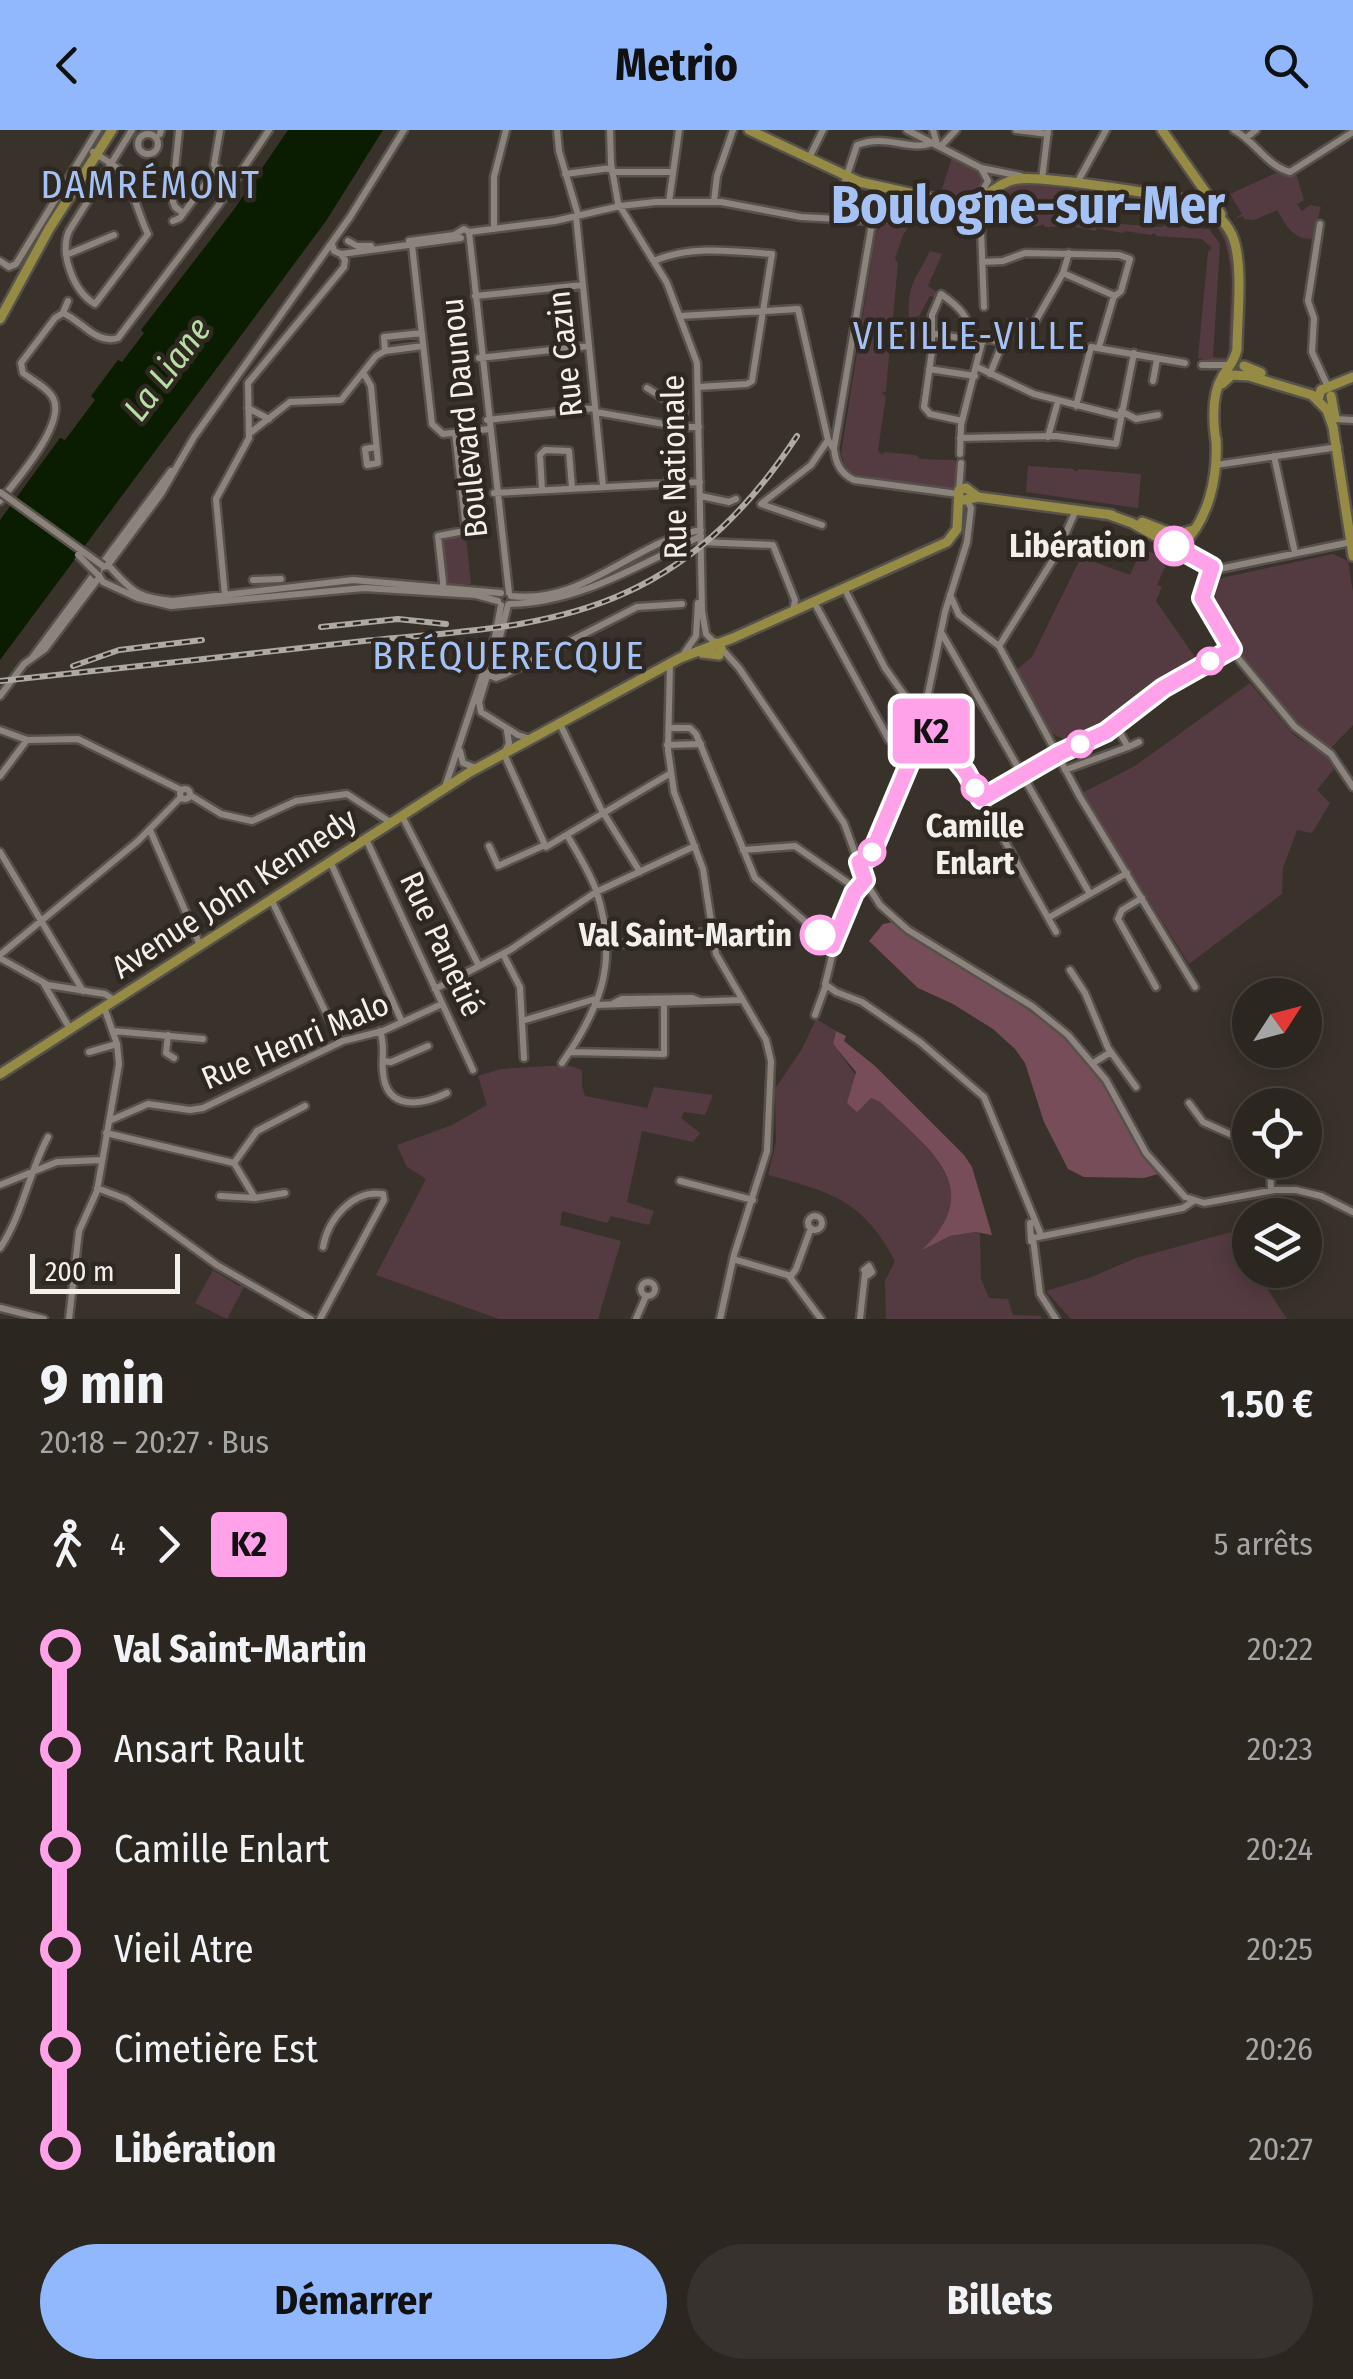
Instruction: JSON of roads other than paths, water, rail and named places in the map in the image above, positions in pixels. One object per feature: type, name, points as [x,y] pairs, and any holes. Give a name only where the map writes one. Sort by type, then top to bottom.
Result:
[{"type":"main road","points":[[0,316],[109,130]]},
{"type":"main road","points":[[749,130],[846,177],[902,194],[964,205],[976,202],[1000,184],[1028,178],[1193,202],[1207,203],[1208,195]]},
{"type":"main road","points":[[1162,130],[1232,234],[1238,298],[1237,367]]},
{"type":"main road","points":[[1193,202],[1216,214],[1232,234]]},
{"type":"main road","points":[[1237,367],[1325,394],[1353,380]]},
{"type":"main road","points":[[478,768],[674,663],[949,540],[956,532],[965,497],[1130,518],[1178,541],[1199,526],[1216,466],[1214,405],[1220,380],[1237,367]]},
{"type":"main road","points":[[1325,394],[1335,418],[1353,556]]},
{"type":"main road","points":[[1325,394],[1353,530]]},
{"type":"main road","name":"Avenue John Kennedy","points":[[0,1074],[478,768]]},
{"type":"street","points":[[0,261],[9,266],[16,264],[98,130]]},
{"type":"street","points":[[0,497],[40,447],[56,409],[52,396],[22,373],[20,367],[74,296],[66,255],[67,234],[132,130]]},
{"type":"street","points":[[180,130],[172,200],[183,213]]},
{"type":"street","points":[[220,130],[213,162],[234,182]]},
{"type":"street","points":[[63,314],[101,339],[118,338],[269,130]]},
{"type":"street","points":[[0,696],[184,454],[350,217],[404,130]]},
{"type":"street","points":[[494,228],[494,176],[506,130]]},
{"type":"street","name":"Rue Cazin","points":[[558,130],[577,216],[604,486]]},
{"type":"street","name":"Rue Nationale","points":[[610,130],[612,170],[620,206],[654,261],[696,358],[702,582],[695,606],[696,639],[674,663]]},
{"type":"street","points":[[668,202],[679,130]]},
{"type":"street","points":[[714,201],[717,176],[733,130]]},
{"type":"street","points":[[809,159],[822,130]]},
{"type":"street","points":[[907,130],[981,168],[1028,178]]},
{"type":"street","points":[[933,130],[936,145]]},
{"type":"street","points":[[832,220],[860,143],[878,139],[936,145],[956,130]]},
{"type":"street","points":[[1016,130],[1048,132],[1042,179]]},
{"type":"street","points":[[1070,183],[1082,179],[1106,130]]},
{"type":"street","points":[[1234,130],[1276,166],[1290,172],[1353,132]]},
{"type":"street","points":[[1246,138],[1256,130]]},
{"type":"street","points":[[74,296],[98,304],[148,233],[126,178],[94,153]]},
{"type":"street","points":[[173,222],[216,168]]},
{"type":"street","points":[[981,168],[988,183],[976,202],[981,224],[984,307]]},
{"type":"street","points":[[565,174],[612,170],[673,172]]},
{"type":"street","points":[[898,213],[909,204],[902,194]]},
{"type":"street","points":[[314,270],[328,256],[341,253],[412,245],[620,206],[714,201],[832,220],[877,221],[939,201]]},
{"type":"street","points":[[341,253],[348,240],[350,217]]},
{"type":"street","points":[[834,448],[871,229],[877,221]]},
{"type":"street","points":[[1320,224],[1308,302],[1314,318],[1312,352],[1325,394]]},
{"type":"street","points":[[66,255],[114,235]]},
{"type":"street","points":[[334,240],[348,240],[365,247],[465,236]]},
{"type":"street","name":"Boulevard Daunou","points":[[465,236],[480,358]]},
{"type":"street","name":"Boulevard Daunou","points":[[465,236],[495,493],[492,527],[505,599],[486,674]]},
{"type":"street","points":[[250,433],[247,388],[252,374],[346,265],[334,240]]},
{"type":"street","points":[[412,245],[432,424],[441,434],[596,410],[699,427]]},
{"type":"street","points":[[654,261],[671,254],[724,250],[772,254],[751,382],[698,387]]},
{"type":"street","points":[[982,262],[1002,262],[1020,253],[1129,257],[1126,275],[1095,347],[1076,406]]},
{"type":"street","points":[[919,716],[925,708],[940,632],[968,534],[970,506],[965,497],[960,438],[984,338],[1006,343],[1012,327],[1036,321],[1070,253]]},
{"type":"street","points":[[1063,273],[1116,296]]},
{"type":"street","points":[[475,296],[583,285]]},
{"type":"street","points":[[962,421],[926,412],[924,395],[930,370],[934,310],[940,294],[961,308],[968,325],[968,339]]},
{"type":"street","points":[[680,316],[798,309],[828,440],[840,468],[854,480],[965,497]]},
{"type":"street","points":[[385,351],[384,337],[422,333]]},
{"type":"street","points":[[906,335],[933,334],[983,342]]},
{"type":"street","points":[[991,373],[1003,342]]},
{"type":"street","points":[[226,598],[216,499],[250,433],[293,401],[339,400],[376,356],[385,351],[424,346]]},
{"type":"street","points":[[480,358],[589,346]]},
{"type":"street","points":[[1095,347],[1185,363]]},
{"type":"street","points":[[960,438],[1048,437],[1116,444],[1134,352]]},
{"type":"street","points":[[1153,382],[1158,359]]},
{"type":"street","points":[[1202,364],[1237,367]]},
{"type":"street","points":[[977,366],[1034,394],[1076,406],[1136,419],[1158,415]]},
{"type":"street","points":[[930,370],[973,375]]},
{"type":"street","points":[[364,374],[371,386],[376,447]]},
{"type":"street","points":[[647,388],[684,412],[678,456],[667,483]]},
{"type":"street","points":[[1048,437],[1058,401]]},
{"type":"street","points":[[248,408],[269,420]]},
{"type":"street","points":[[1335,418],[1353,420]]},
{"type":"street","points":[[456,433],[466,530]]},
{"type":"street","points":[[822,525],[761,504],[811,466],[828,440]]},
{"type":"street","points":[[1216,466],[1338,447]]},
{"type":"street","points":[[542,490],[540,455],[546,450],[569,451],[572,488]]},
{"type":"street","points":[[32,658],[46,649],[102,580],[184,454]]},
{"type":"street","points":[[1274,456],[1295,554]]},
{"type":"street","points":[[495,493],[700,482]]},
{"type":"street","points":[[701,496],[729,502],[736,499]]},
{"type":"street","points":[[0,497],[92,566],[102,580],[159,604],[352,586],[444,590],[545,602],[586,591],[701,536],[773,545],[794,600],[793,612]]},
{"type":"street","points":[[0,497],[110,569],[128,587],[154,599],[226,598]]},
{"type":"street","points":[[999,646],[1056,555],[1076,510]]},
{"type":"street","points":[[444,590],[438,536],[492,527]]},
{"type":"street","points":[[1178,541],[1190,554],[1222,569],[1352,542]]},
{"type":"street","points":[[1315,549],[1344,550],[1353,556]]},
{"type":"street","points":[[1212,567],[1202,598],[1232,649],[1291,722],[1331,754],[1353,787]]},
{"type":"street","points":[[102,580],[110,569]]},
{"type":"street","points":[[253,580],[281,579]]},
{"type":"street","points":[[844,588],[880,660],[919,716],[966,772],[1056,932]]},
{"type":"street","points":[[950,595],[959,615],[999,646],[1057,755],[1195,987]]},
{"type":"street","points":[[814,602],[888,740],[913,753]]},
{"type":"street","points":[[486,674],[504,676],[640,606],[695,606]]},
{"type":"street","name":"Rue Nationale","points":[[695,606],[714,648]]},
{"type":"street","points":[[940,632],[1090,894]]},
{"type":"street","points":[[714,648],[743,675],[841,818],[870,890],[900,924],[1039,1011],[1068,1035],[1112,1089],[1146,1154],[1192,1202]]},
{"type":"street","points":[[981,799],[1116,726],[1163,688],[1232,649]]},
{"type":"street","points":[[674,663],[668,745],[679,808],[705,879],[717,956],[769,1048],[768,1151],[733,1259],[720,1319]]},
{"type":"street","points":[[486,674],[479,705],[490,720]]},
{"type":"street","points":[[431,796],[448,782],[486,674]]},
{"type":"street","points":[[467,726],[475,714],[526,739],[540,735]]},
{"type":"street","points":[[560,724],[604,812],[640,872]]},
{"type":"street","points":[[860,865],[870,857],[926,724]]},
{"type":"street","points":[[1116,726],[1128,747]]},
{"type":"street","points":[[505,728],[510,743],[504,754],[546,847],[671,773]]},
{"type":"street","points":[[669,728],[692,729],[701,744],[757,880],[832,946]]},
{"type":"street","points":[[0,730],[27,740],[78,739],[220,813],[254,820],[296,800],[346,794],[390,822]]},
{"type":"street","points":[[0,776],[27,740]]},
{"type":"street","points":[[1066,770],[1138,742]]},
{"type":"street","points":[[668,745],[701,744]]},
{"type":"street","points":[[461,745],[462,762],[478,768]]},
{"type":"street","points":[[69,1319],[79,1232],[97,1188],[119,1060],[109,1004],[107,994],[44,984],[0,956],[150,830],[184,794]]},
{"type":"street","points":[[402,815],[480,966]]},
{"type":"street","points":[[150,830],[200,945]]},
{"type":"street","points":[[562,1064],[596,1002],[609,956],[596,892],[567,835]]},
{"type":"street","name":"Rue Panetié","points":[[365,838],[473,1070]]},
{"type":"street","points":[[489,846],[498,866],[545,844]]},
{"type":"street","points":[[436,989],[503,954],[596,892],[695,846]]},
{"type":"street","points":[[742,850],[795,846],[857,888],[870,890]]},
{"type":"street","points":[[0,852],[83,990]]},
{"type":"street","points":[[330,861],[402,1022]]},
{"type":"street","points":[[1048,918],[1127,874]]},
{"type":"street","points":[[816,1015],[832,946],[857,888],[865,880]]},
{"type":"street","points":[[1142,898],[1122,910],[1118,919],[1156,987]]},
{"type":"street","points":[[271,899],[340,1042]]},
{"type":"street","points":[[608,946],[712,931]]},
{"type":"street","points":[[503,954],[520,986],[524,1058]]},
{"type":"street","points":[[1070,970],[1084,990],[1110,1052],[1136,1086]]},
{"type":"street","points":[[44,984],[70,1029]]},
{"type":"street","points":[[826,984],[864,1003],[920,1042],[984,1097],[1041,1235]]},
{"type":"street","points":[[612,1004],[622,999],[702,1001]]},
{"type":"street","points":[[522,1021],[596,1002],[743,1000]]},
{"type":"street","name":"Rue Henri Malo","points":[[109,1121],[148,1104],[203,1108],[340,1042],[380,1031],[442,1004]]},
{"type":"street","points":[[570,1052],[664,1054],[664,1004]]},
{"type":"street","points":[[380,1031],[386,1049],[385,1082],[402,1100],[419,1104],[448,1092]]},
{"type":"street","points":[[113,1032],[203,1039]]},
{"type":"street","points":[[168,1035],[166,1053],[174,1058]]},
{"type":"street","points":[[89,1052],[116,1044]]},
{"type":"street","points":[[384,1061],[391,1062],[428,1046]]},
{"type":"street","points":[[1093,1063],[1110,1052]]},
{"type":"street","points":[[1188,1104],[1204,1122],[1232,1135]]},
{"type":"street","points":[[234,1163],[257,1131],[304,1106]]},
{"type":"street","points":[[106,1133],[234,1163],[254,1198]]},
{"type":"street","points":[[0,1248],[48,1137]]},
{"type":"street","points":[[0,1185],[33,1169],[72,1159],[101,1160]]},
{"type":"street","points":[[1271,1178],[1271,1190]]},
{"type":"street","points":[[680,1181],[753,1200]]},
{"type":"street","points":[[97,1188],[126,1199],[221,1267],[310,1319]]},
{"type":"street","points":[[1032,1243],[1033,1238],[1041,1235],[1183,1208],[1192,1202],[1271,1190],[1299,1190],[1331,1201],[1353,1215]]},
{"type":"street","points":[[320,1319],[382,1205],[384,1194],[376,1192],[342,1209],[330,1226],[324,1247]]},
{"type":"street","points":[[220,1196],[254,1198],[285,1193]]},
{"type":"street","points":[[1036,1222],[1030,1224],[1041,1296],[1056,1319]]},
{"type":"street","points":[[789,1276],[795,1272],[811,1228]]},
{"type":"street","points":[[733,1259],[789,1276],[820,1319]]},
{"type":"street","points":[[860,1319],[865,1274]]},
{"type":"street","points":[[636,1319],[646,1296]]},
{"type":"street","points":[[2,1308],[44,1319]]},
{"type":"water","name":"La Liane","points":[[288,130],[383,130],[326,221],[0,660],[0,520],[60,438],[65,440],[95,400],[91,396],[144,333],[141,330],[235,208]]},
{"type":"railway","points":[[0,681],[497,628],[562,615],[625,593],[677,564],[743,506],[797,436]]},
{"type":"railway","points":[[321,627],[398,619],[446,624]]},
{"type":"railway","points":[[73,666],[119,650],[202,640]]},
{"type":"place","name":"Libération","points":[[1174,546]]},
{"type":"place","name":"Camille Enlart","points":[[975,788]]},
{"type":"place","name":"Val Saint-Martin","points":[[820,935]]},
{"type":"district","name":"DAMRÉMONT","points":[[151,185]]},
{"type":"district","name":"Boulogne-sur-Mer","points":[[1028,205]]},
{"type":"district","name":"VIEILLE-VILLE","points":[[970,336]]},
{"type":"district","name":"BRÉQUERECQUE","points":[[509,656]]}]
